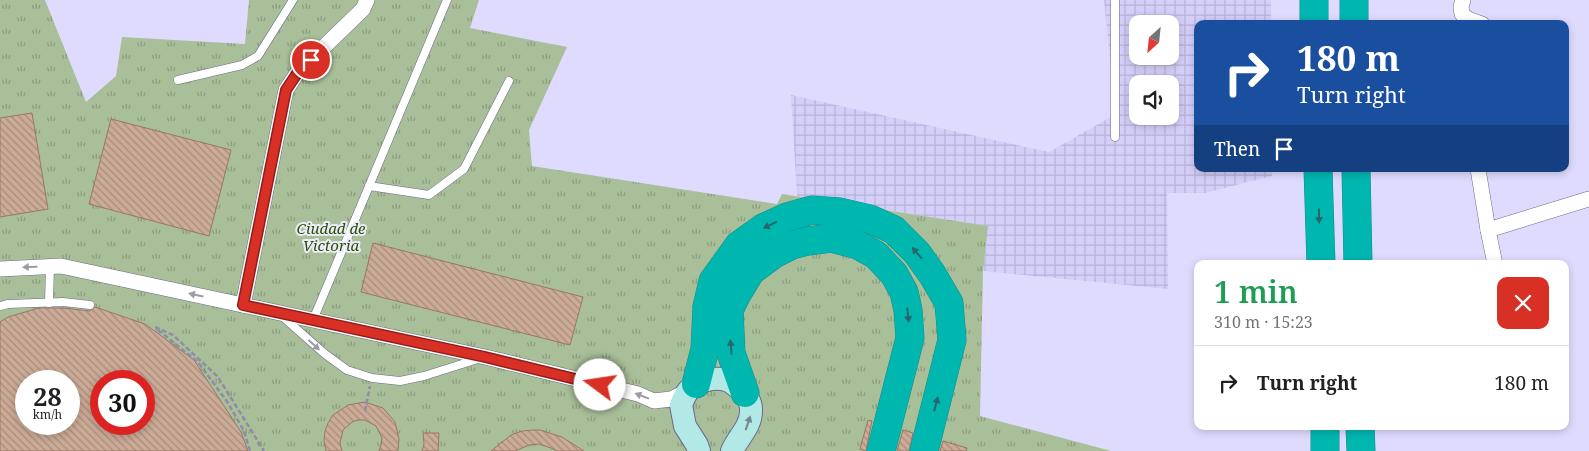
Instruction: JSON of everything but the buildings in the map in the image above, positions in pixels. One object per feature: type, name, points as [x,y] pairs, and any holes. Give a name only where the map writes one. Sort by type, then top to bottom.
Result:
[{"type":"highway","points":[[1314,0],[1314,20]]},
{"type":"highway","points":[[1354,0],[1354,20]]},
{"type":"highway","points":[[1318,172],[1320,260]]},
{"type":"highway","points":[[1356,172],[1358,260]]},
{"type":"highway","points":[[692,388],[706,349],[707,307],[713,281],[739,246],[764,228],[787,217],[812,210],[840,212],[870,219],[894,230],[917,253],[950,303],[952,340],[924,451]]},
{"type":"highway","points":[[745,393],[731,352],[730,310],[737,294],[752,271],[774,254],[808,241],[831,238],[858,245],[876,255],[894,274],[904,292],[908,310],[910,338],[881,451]]},
{"type":"highway","points":[[1325,430],[1325,451]]},
{"type":"highway","points":[[1360,430],[1360,451]]},
{"type":"main road","points":[[699,451],[685,426],[681,405],[692,388],[713,378],[731,382],[745,393],[752,409],[744,433],[732,451]]},
{"type":"street","points":[[243,305],[286,90],[298,72],[363,8],[367,0]]},
{"type":"street","points":[[1463,0],[1462,14],[1471,20]]},
{"type":"street","points":[[1478,172],[1494,260]]},
{"type":"street","points":[[1488,230],[1589,199]]},
{"type":"street","points":[[0,269],[60,266],[485,357],[638,394],[654,401],[671,399],[692,388]]},
{"type":"lane","points":[[178,80],[242,65],[258,56],[293,0]]},
{"type":"lane","points":[[313,320],[447,0]]},
{"type":"lane","points":[[1115,0],[1115,137]]},
{"type":"lane","points":[[369,186],[428,194],[464,169],[508,81]]},
{"type":"lane","points":[[49,303],[50,266]]},
{"type":"lane","points":[[0,306],[63,302],[90,305]]},
{"type":"lane","points":[[278,312],[325,354],[347,370],[372,378],[400,381],[424,376],[485,357]]},
{"type":"path","points":[[250,451],[244,431],[228,403],[198,362],[155,327],[174,335],[218,377],[264,451]]},
{"type":"path","points":[[365,411],[372,378]]},
{"type":"shaded area","points":[[1104,0],[1271,0],[1271,20],[1194,20],[1194,172],[1272,172],[1272,176],[1205,193],[1167,193],[1168,289],[983,271],[987,226],[797,196],[791,95],[1049,152],[1116,114]]},
{"type":"green space","name":"Ciudad de Victoria","points":[[0,0],[45,0],[86,102],[116,76],[122,37],[245,44],[249,0],[479,0],[470,28],[567,47],[529,130],[532,166],[777,204],[782,194],[988,226],[983,271],[980,416],[1111,451],[0,451]]},
{"type":"route","points":[[311,60],[298,72],[286,90],[243,305],[485,357],[600,385]]}]
